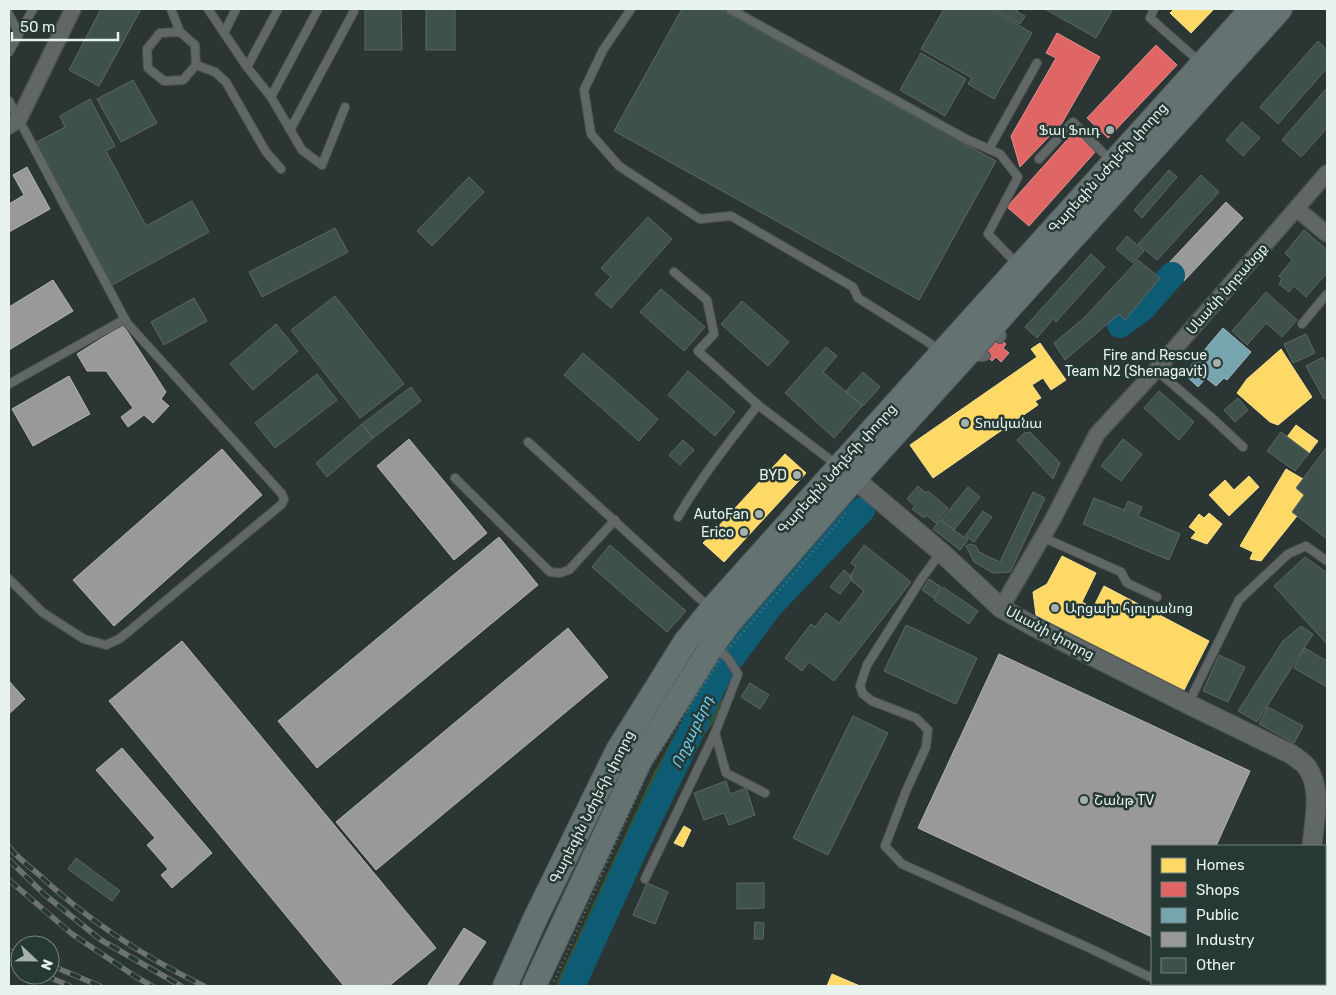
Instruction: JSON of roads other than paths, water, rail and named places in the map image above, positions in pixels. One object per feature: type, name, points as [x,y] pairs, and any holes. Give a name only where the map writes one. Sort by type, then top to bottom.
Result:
[{"type":"main road","name":"Գարեգին Նժդեհի փողոց","points":[[505,986],[536,917],[618,750],[686,641],[721,616],[847,473],[942,352],[1252,9]]},
{"type":"main road","name":"Գարեգին Նժդեհի փողոց","points":[[847,473],[975,356],[1280,9]]},
{"type":"main road","name":"Գարեգին Նժդեհի փողոց","points":[[534,986],[640,760],[721,652],[721,616]]},
{"type":"street","points":[[14,122],[73,9]]},
{"type":"street","name":"Սևանի նրբանցք","points":[[1001,608],[1098,434],[1327,173]]},
{"type":"street","points":[[1297,208],[1327,234]]},
{"type":"street","name":"Սևանի փողոց","points":[[847,473],[941,552],[1001,608],[1031,625],[1291,754],[1306,766],[1314,778],[1317,793],[1312,845]]},
{"type":"lane","points":[[9,52],[33,9]]},
{"type":"lane","points":[[171,9],[180,32],[195,45],[196,65],[183,80],[164,81],[148,68],[147,49],[160,33],[180,32]]},
{"type":"lane","points":[[208,9],[247,67],[271,97],[302,150],[322,165],[345,107]]},
{"type":"lane","points":[[224,33],[236,9]]},
{"type":"lane","points":[[247,67],[278,9]]},
{"type":"lane","points":[[271,97],[318,9]]},
{"type":"lane","points":[[631,9],[603,50],[584,90],[591,134],[619,166],[700,219],[731,216],[853,287],[858,298],[942,352]]},
{"type":"lane","points":[[730,9],[966,139],[1000,154],[1018,177],[988,234],[1020,266]]},
{"type":"lane","points":[[1154,9],[1150,18],[1202,64]]},
{"type":"lane","points":[[290,130],[354,11]]},
{"type":"lane","points":[[9,14],[19,34]]},
{"type":"lane","points":[[989,149],[1037,63]]},
{"type":"lane","points":[[196,65],[215,72],[226,82],[266,152],[281,169]]},
{"type":"lane","points":[[9,100],[14,122],[125,319],[282,494],[284,499],[282,504],[128,632],[106,645],[84,639],[42,612],[9,579]]},
{"type":"lane","points":[[1039,159],[1073,122],[1113,163]]},
{"type":"lane","name":"Սևանի փողոց","points":[[674,272],[707,300],[714,334],[698,351],[758,404],[847,473]]},
{"type":"lane","points":[[1302,324],[1327,294]]},
{"type":"lane","points":[[9,384],[125,319]]},
{"type":"lane","points":[[1156,370],[1211,416],[1243,447]]},
{"type":"lane","points":[[678,517],[716,458],[758,404]]},
{"type":"lane","points":[[528,442],[721,616]]},
{"type":"lane","points":[[455,478],[550,572],[560,573],[568,570],[615,520]]},
{"type":"lane","points":[[1042,537],[1121,572],[1127,583],[1158,598]]},
{"type":"lane","points":[[1188,704],[1239,600],[1288,554],[1306,546],[1327,562]]},
{"type":"lane","points":[[941,552],[866,665],[860,686],[863,694],[872,701],[916,718],[928,730],[926,747],[906,791],[885,846],[902,864],[1151,978]]},
{"type":"lane","points":[[645,879],[714,733],[738,674],[721,652]]},
{"type":"lane","points":[[714,733],[726,773],[765,793]]},
{"type":"waterway","name":"Ողջաբերդ","points":[[1120,325],[1143,308],[1172,275]]},
{"type":"waterway","name":"Ողջաբերդ","points":[[572,986],[636,846],[718,676],[770,606],[862,510]]},
{"type":"railway","points":[[9,847],[22,861],[75,906],[116,936],[159,963],[204,986]]},
{"type":"railway","points":[[9,860],[45,895],[101,940],[181,986]]},
{"type":"railway","points":[[9,880],[72,934],[152,986]]},
{"type":"railway","points":[[60,969],[100,986]]},
{"type":"railway","points":[[60,982],[70,986]]},
{"type":"place","name":"Ֆալ Ֆուդ","points":[[1110,130]]},
{"type":"place","name":"Fire and Rescue Team N2 (Shenagavit)","points":[[1217,363]]},
{"type":"place","name":"Տոսկանա","points":[[965,423]]},
{"type":"place","name":"BYD","points":[[797,475]]},
{"type":"place","name":"AutoFan","points":[[759,514]]},
{"type":"place","name":"Erico","points":[[744,532]]},
{"type":"place","name":"Արցախ հյուրանոց","points":[[1055,608]]},
{"type":"place","name":"Շանթ TV","points":[[1084,800]]}]
